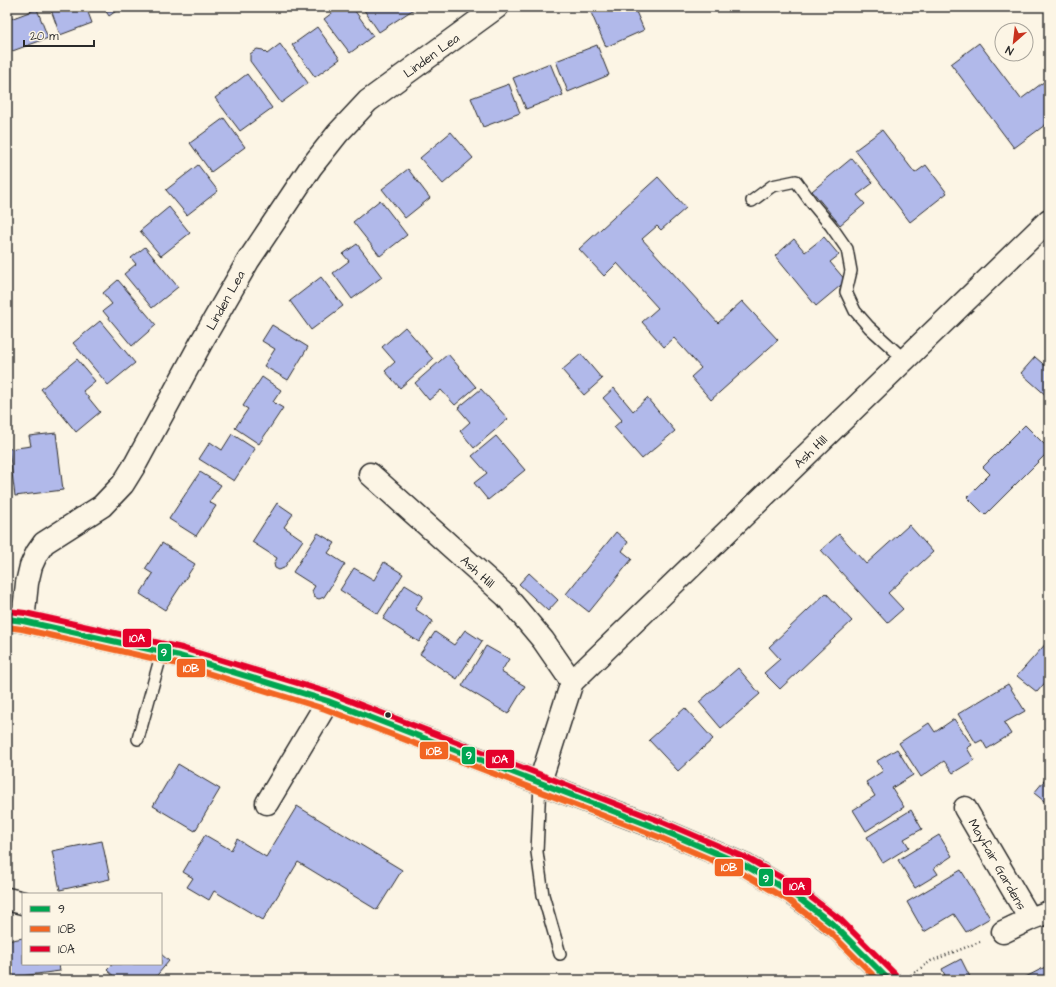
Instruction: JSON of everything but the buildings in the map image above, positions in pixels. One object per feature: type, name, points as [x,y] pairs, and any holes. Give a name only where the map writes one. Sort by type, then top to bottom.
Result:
[{"type":"main road","name":"Linden Lea","points":[[15,620],[31,566],[37,553],[44,543],[102,506],[123,484],[248,261],[311,167],[338,133],[368,101],[488,10]]},
{"type":"main road","name":"Ash Hill","points":[[540,782],[572,682],[1049,220]]},
{"type":"main road","name":"Ash Hill","points":[[370,474],[506,596],[543,640],[572,682]]},
{"type":"main road","points":[[15,620],[180,656],[328,701],[662,830],[746,866],[792,893],[899,978]]},
{"type":"main road","points":[[267,803],[328,701]]},
{"type":"main road","name":"Mayfair Gardens","points":[[965,808],[1039,915]]},
{"type":"main road","points":[[7,899],[22,903]]},
{"type":"main road","points":[[1003,932],[1039,915]]},
{"type":"lane","points":[[752,202],[772,186],[796,181],[848,249],[851,271],[846,292],[854,311],[905,360]]},
{"type":"lane","points":[[138,739],[162,652]]},
{"type":"lane","points":[[540,782],[536,852],[543,895],[560,954]]},
{"type":"path","points":[[899,978],[931,961],[1003,932]]},
{"type":"transit line","name":"10A","points":[[8,611],[25,613],[182,648],[330,693],[665,823],[749,859],[796,886],[841,920],[895,974]]},
{"type":"transit line","name":"9","points":[[7,619],[23,621],[180,656],[328,701],[662,830],[746,866],[792,893],[835,926],[889,980]]},
{"type":"transit line","name":"10B","points":[[7,627],[22,629],[178,664],[325,709],[659,837],[742,873],[788,900],[830,932],[878,980]]}]
